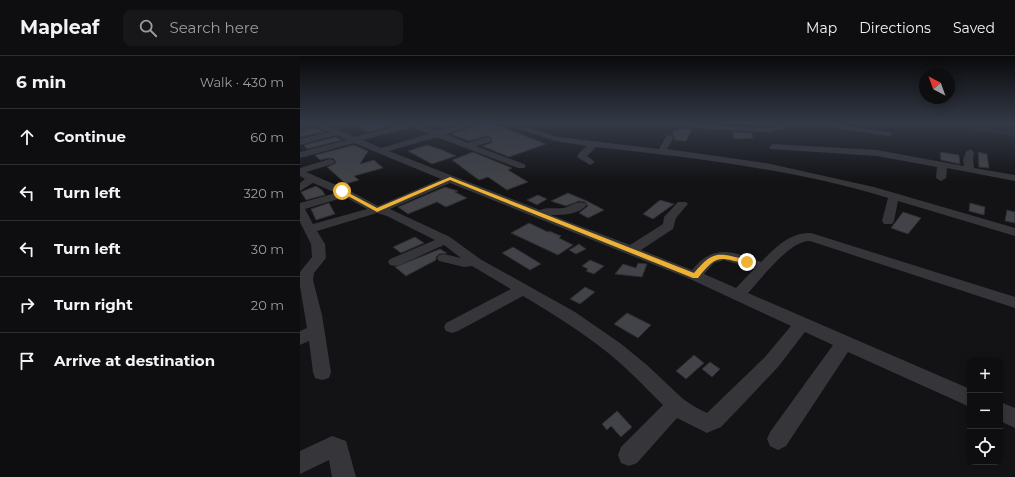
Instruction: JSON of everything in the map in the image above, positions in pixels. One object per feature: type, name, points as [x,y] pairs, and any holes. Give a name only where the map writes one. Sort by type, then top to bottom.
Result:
[{"type":"street","points":[[300,155],[342,143]]},
{"type":"street","points":[[362,143],[695,276],[967,397]]},
{"type":"street","points":[[380,151],[407,143]]},
{"type":"street","points":[[463,143],[521,166]]},
{"type":"street","points":[[469,145],[477,143]]},
{"type":"street","points":[[579,143],[698,156],[770,156],[877,153],[1015,178]]},
{"type":"street","points":[[662,151],[666,143]]},
{"type":"street","points":[[770,143],[770,156]]},
{"type":"street","points":[[590,162],[582,157],[582,155],[594,145]]},
{"type":"street","points":[[698,156],[710,146]]},
{"type":"street","points":[[930,162],[932,151]]},
{"type":"street","points":[[969,169],[968,160],[970,152]]},
{"type":"street","points":[[770,156],[850,184],[1015,232]]},
{"type":"street","points":[[300,172],[330,162]]},
{"type":"street","points":[[941,178],[942,164]]},
{"type":"street","points":[[300,172],[311,179],[346,193],[377,210],[391,214],[445,240],[475,262],[569,316],[614,348],[640,370],[676,405],[688,414],[707,423],[711,422],[752,383],[788,344],[802,323]]},
{"type":"street","points":[[300,188],[310,182],[311,179]]},
{"type":"street","points":[[310,229],[377,210],[450,179]]},
{"type":"street","points":[[300,207],[346,193]]},
{"type":"street","points":[[888,221],[894,196]]},
{"type":"street","points":[[631,250],[669,226],[671,214],[682,204]]},
{"type":"street","points":[[540,215],[548,211],[564,212],[581,205]]},
{"type":"street","points":[[300,211],[318,244],[319,258],[307,272],[306,280],[322,372]]},
{"type":"street","points":[[738,295],[790,243],[798,238],[811,238],[1015,303]]},
{"type":"street","points":[[395,262],[445,240]]},
{"type":"street","points":[[695,276],[708,261],[715,257],[731,258],[764,268]]},
{"type":"street","points":[[444,258],[464,263],[475,262]]},
{"type":"street","points":[[452,327],[524,289]]},
{"type":"street","points":[[300,338],[316,331]]},
{"type":"street","points":[[778,439],[845,342]]},
{"type":"street","points":[[629,455],[676,405]]},
{"type":"street","points":[[1003,412],[1015,418]]},
{"type":"street","points":[[300,463],[332,447],[336,447],[344,477]]},
{"type":"building","points":[[313,143],[332,143],[307,149],[304,145]]},
{"type":"building","points":[[491,143],[542,143],[546,144],[509,157],[482,146]]},
{"type":"building","points":[[354,145],[368,151],[360,164],[374,160],[383,168],[354,176],[359,180],[346,184],[327,167],[336,163],[334,159],[330,158],[320,160],[315,155]]},
{"type":"building","points":[[427,145],[456,156],[432,164],[408,151]]},
{"type":"building","points":[[473,152],[512,168],[508,170],[528,182],[507,190],[488,177],[479,180],[452,160]]},
{"type":"building","points":[[940,152],[959,155],[960,164],[941,160]]},
{"type":"building","points":[[978,152],[987,154],[989,168],[979,167]]},
{"type":"building","points":[[316,186],[322,190],[325,195],[306,200],[301,192]]},
{"type":"building","points":[[445,187],[458,191],[455,192],[467,198],[446,207],[437,202],[408,214],[398,207]]},
{"type":"building","points":[[568,193],[604,210],[588,218],[579,213],[588,206],[585,202],[579,201],[566,206],[551,201]]},
{"type":"building","points":[[538,195],[547,199],[537,205],[527,200]]},
{"type":"building","points":[[660,200],[674,204],[653,219],[643,214]]},
{"type":"building","points":[[329,203],[335,214],[316,220],[311,209]]},
{"type":"building","points":[[970,203],[985,207],[984,215],[969,211]]},
{"type":"building","points":[[1007,210],[1015,212],[1015,223],[1005,221]]},
{"type":"building","points":[[903,212],[921,218],[908,234],[891,228]]},
{"type":"building","points":[[529,223],[561,236],[559,238],[573,245],[558,255],[511,233]]},
{"type":"building","points":[[415,237],[424,243],[401,253],[393,247]]},
{"type":"building","points":[[579,244],[586,249],[576,254],[569,250]]},
{"type":"building","points":[[513,247],[541,264],[530,270],[502,253]]},
{"type":"building","points":[[440,249],[447,253],[439,254],[436,257],[436,260],[406,276],[395,267]]},
{"type":"building","points":[[590,260],[604,266],[594,274],[586,271],[588,269],[582,266]]},
{"type":"building","points":[[638,263],[647,264],[642,277],[615,274],[623,264],[636,268]]},
{"type":"building","points":[[585,287],[595,292],[580,304],[570,299]]},
{"type":"building","points":[[627,313],[651,325],[638,338],[614,324]]},
{"type":"building","points":[[694,355],[704,363],[686,379],[676,371]]},
{"type":"building","points":[[710,362],[720,369],[712,377],[702,369]]},
{"type":"building","points":[[617,411],[632,427],[621,437],[611,426],[607,430],[602,424]]},
{"type":"route","points":[[342,191],[377,210],[450,179],[695,276],[708,261],[715,257],[724,256],[747,262]]}]
